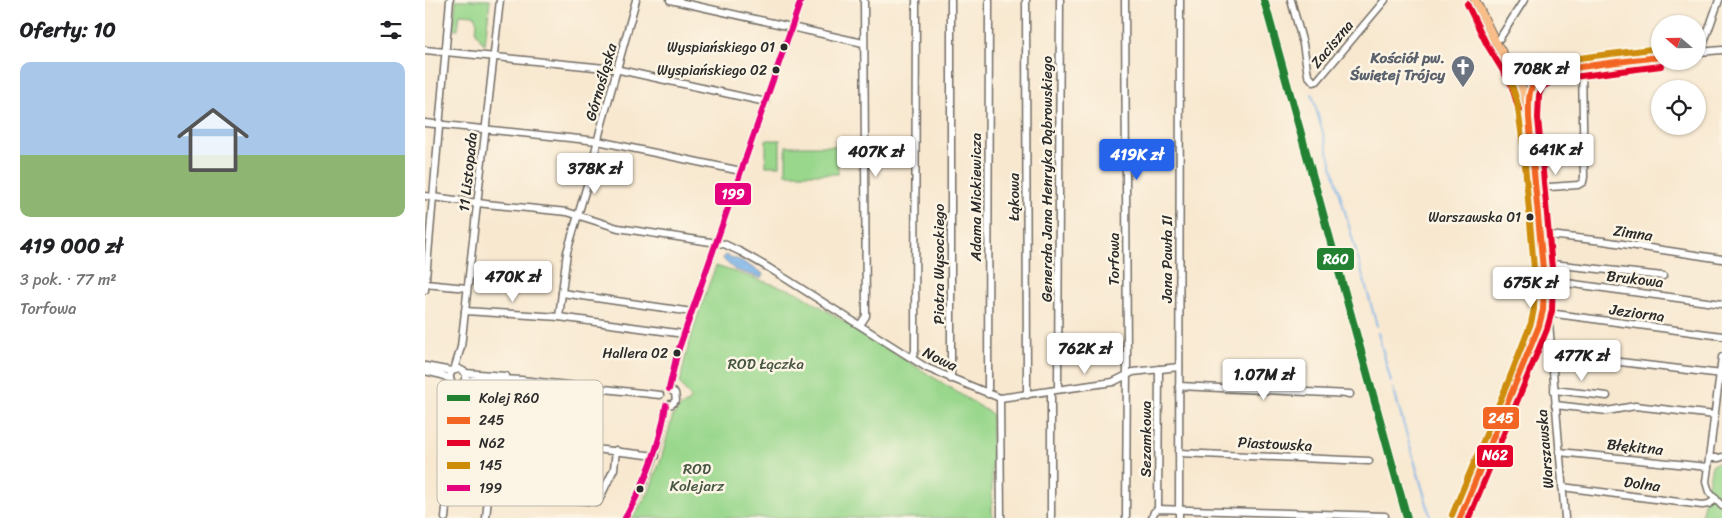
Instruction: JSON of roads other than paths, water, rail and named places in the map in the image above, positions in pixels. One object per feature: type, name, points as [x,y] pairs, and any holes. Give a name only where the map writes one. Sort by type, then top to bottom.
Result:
[{"type":"main road","name":"Warszawska","points":[[1475,0],[1495,41],[1519,80],[1526,99],[1544,280]]},
{"type":"main road","points":[[1460,518],[1539,326],[1543,310],[1544,280]]},
{"type":"street","points":[[425,290],[450,0]]},
{"type":"street","name":"11 Listopada","points":[[453,370],[461,346],[500,0]]},
{"type":"street","name":"Górnośląska","points":[[559,316],[567,252],[636,0]]},
{"type":"street","points":[[670,0],[863,43]]},
{"type":"street","points":[[669,389],[674,363],[801,0]]},
{"type":"street","points":[[860,325],[866,316],[864,0]]},
{"type":"street","points":[[912,358],[915,352],[916,0]]},
{"type":"street","name":"Piotra Wysockiego","points":[[951,0],[951,378]]},
{"type":"street","name":"Adama Mickiewicza","points":[[988,394],[989,0]]},
{"type":"street","name":"Łąkowa","points":[[1026,0],[1027,395]]},
{"type":"street","name":"Generała Jana Henryka Dąbrowskiego","points":[[1059,388],[1061,0]]},
{"type":"street","name":"Torfowa","points":[[1125,0],[1126,518]]},
{"type":"street","name":"Jana Pawła II","points":[[1179,518],[1180,0]]},
{"type":"street","name":"Zaciszna","points":[[1291,0],[1303,44],[1308,75],[1312,81],[1317,81],[1385,0]]},
{"type":"street","points":[[1500,38],[1524,0]]},
{"type":"street","points":[[1706,34],[1719,0]]},
{"type":"street","points":[[425,50],[617,70],[766,102]]},
{"type":"street","points":[[1706,51],[1722,50]]},
{"type":"street","points":[[1519,80],[1555,71],[1651,58]]},
{"type":"street","points":[[1536,188],[1578,185],[1583,182],[1582,67]]},
{"type":"street","points":[[1529,118],[1533,85],[1539,79],[1555,71]]},
{"type":"street","points":[[425,123],[598,141],[741,171]]},
{"type":"street","name":"Nowa","points":[[425,196],[567,212],[619,228],[724,244],[750,256],[927,368],[1000,398],[1051,391],[1059,388],[1113,382],[1133,372],[1179,367]]},
{"type":"street","name":"Zimna","points":[[1540,234],[1722,259]]},
{"type":"street","points":[[1543,263],[1663,276]]},
{"type":"street","name":"Brukowa","points":[[1544,280],[1722,304]]},
{"type":"street","name":"Warszawska","points":[[1544,280],[1565,518]]},
{"type":"street","points":[[425,284],[467,288]]},
{"type":"street","points":[[562,293],[692,312]]},
{"type":"street","points":[[465,310],[559,316],[684,334]]},
{"type":"street","name":"Jeziorna","points":[[1548,313],[1722,336]]},
{"type":"street","points":[[1533,341],[1545,346],[1551,354],[1721,374]]},
{"type":"street","name":"11 Listopada","points":[[461,346],[464,372]]},
{"type":"street","points":[[1722,356],[1706,485],[1709,492],[1722,506]]},
{"type":"street","points":[[425,366],[511,376],[521,380]]},
{"type":"street","name":"Sezamkowa","points":[[1158,510],[1159,369]]},
{"type":"street","points":[[451,380],[453,370]]},
{"type":"street","points":[[425,371],[439,374],[448,380]]},
{"type":"street","points":[[464,372],[464,380]]},
{"type":"street","points":[[474,380],[485,378],[521,380]]},
{"type":"street","points":[[1179,386],[1350,394]]},
{"type":"street","points":[[603,389],[660,395]]},
{"type":"street","points":[[669,389],[675,393],[676,400],[672,404],[666,405],[661,401],[660,395],[663,390],[669,389]]},
{"type":"street","points":[[1554,390],[1607,396]]},
{"type":"street","points":[[1051,391],[1051,518]]},
{"type":"street","points":[[1000,398],[1001,518]]},
{"type":"street","points":[[625,518],[643,486],[656,456],[666,405]]},
{"type":"street","points":[[1555,405],[1607,411],[1635,406],[1715,415]]},
{"type":"street","points":[[603,449],[656,456]]},
{"type":"street","points":[[603,490],[614,469],[616,450]]},
{"type":"street","name":"Piastowska","points":[[1179,452],[1369,461]]},
{"type":"street","name":"Błękitna","points":[[1559,452],[1708,467]]},
{"type":"street","points":[[1709,458],[1722,457]]},
{"type":"street","name":"Dolna","points":[[1562,487],[1702,505],[1709,504],[1716,499]]},
{"type":"street","points":[[1152,518],[1154,512],[1158,510],[1385,516]]},
{"type":"water","points":[[725,255],[739,260],[763,275],[761,278],[735,270],[723,259]]},
{"type":"waterway","points":[[1312,94],[1377,326]]},
{"type":"waterway","points":[[1378,333],[1391,382]]},
{"type":"waterway","points":[[1393,388],[1431,518]]},
{"type":"rail line","name":"R60","points":[[1264,0],[1407,518]]},
{"type":"place","name":"Wyspiańskiego 01","points":[[784,47]]},
{"type":"place","name":"Wyspiańskiego 02","points":[[776,70]]},
{"type":"place","name":"Kościół pw. Świętej Trójcy","points":[[1463,88]]},
{"type":"place","name":"Warszawska 01","points":[[1530,217]]},
{"type":"place","name":"Hallera 02","points":[[677,353]]},
{"type":"park label","name":"ROD Łączka","points":[[766,364]]},
{"type":"park label","name":"ROD Kolejarz","points":[[697,478]]}]
